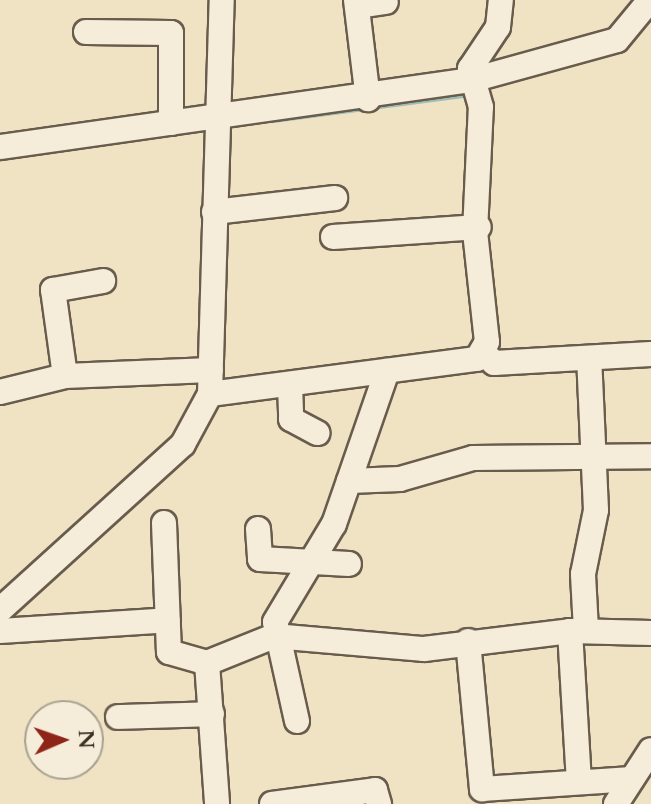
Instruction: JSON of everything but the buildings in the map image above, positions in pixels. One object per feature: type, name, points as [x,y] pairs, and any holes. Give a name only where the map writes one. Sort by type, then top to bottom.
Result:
[{"type":"street","points":[[0,610],[183,444],[210,382],[221,212],[222,0]]},
{"type":"street","points":[[0,392],[65,376],[290,384],[477,359],[482,351],[479,227],[481,107],[470,69],[498,27],[501,0]]},
{"type":"street","points":[[0,147],[223,115],[368,99],[472,80],[617,40],[650,0]]},
{"type":"street","points":[[368,99],[356,3],[386,2]]},
{"type":"street","points":[[86,32],[171,33],[171,123]]},
{"type":"street","points":[[221,212],[335,198]]},
{"type":"street","points":[[333,237],[479,227]]},
{"type":"street","points":[[65,376],[53,290],[103,281]]},
{"type":"street","points":[[482,351],[494,363],[651,354]]},
{"type":"street","points":[[579,782],[578,631],[592,456],[589,358]]},
{"type":"street","points":[[297,721],[274,636],[289,589],[308,563],[319,554],[349,481],[387,371]]},
{"type":"street","points":[[290,384],[291,419],[317,433]]},
{"type":"street","points":[[349,481],[400,479],[473,458],[651,456]]},
{"type":"street","points":[[164,523],[169,652],[207,663],[274,636],[424,649],[468,641],[578,631],[651,633]]},
{"type":"street","points":[[258,529],[260,559],[349,564]]},
{"type":"street","points":[[0,631],[168,620]]},
{"type":"street","points":[[468,641],[482,789],[632,779]]},
{"type":"street","points":[[207,663],[217,804]]},
{"type":"street","points":[[118,717],[212,714]]},
{"type":"street","points":[[616,804],[651,750]]},
{"type":"street","points":[[272,804],[375,790],[379,804]]},
{"type":"waterway","points":[[273,120],[464,95]]}]
